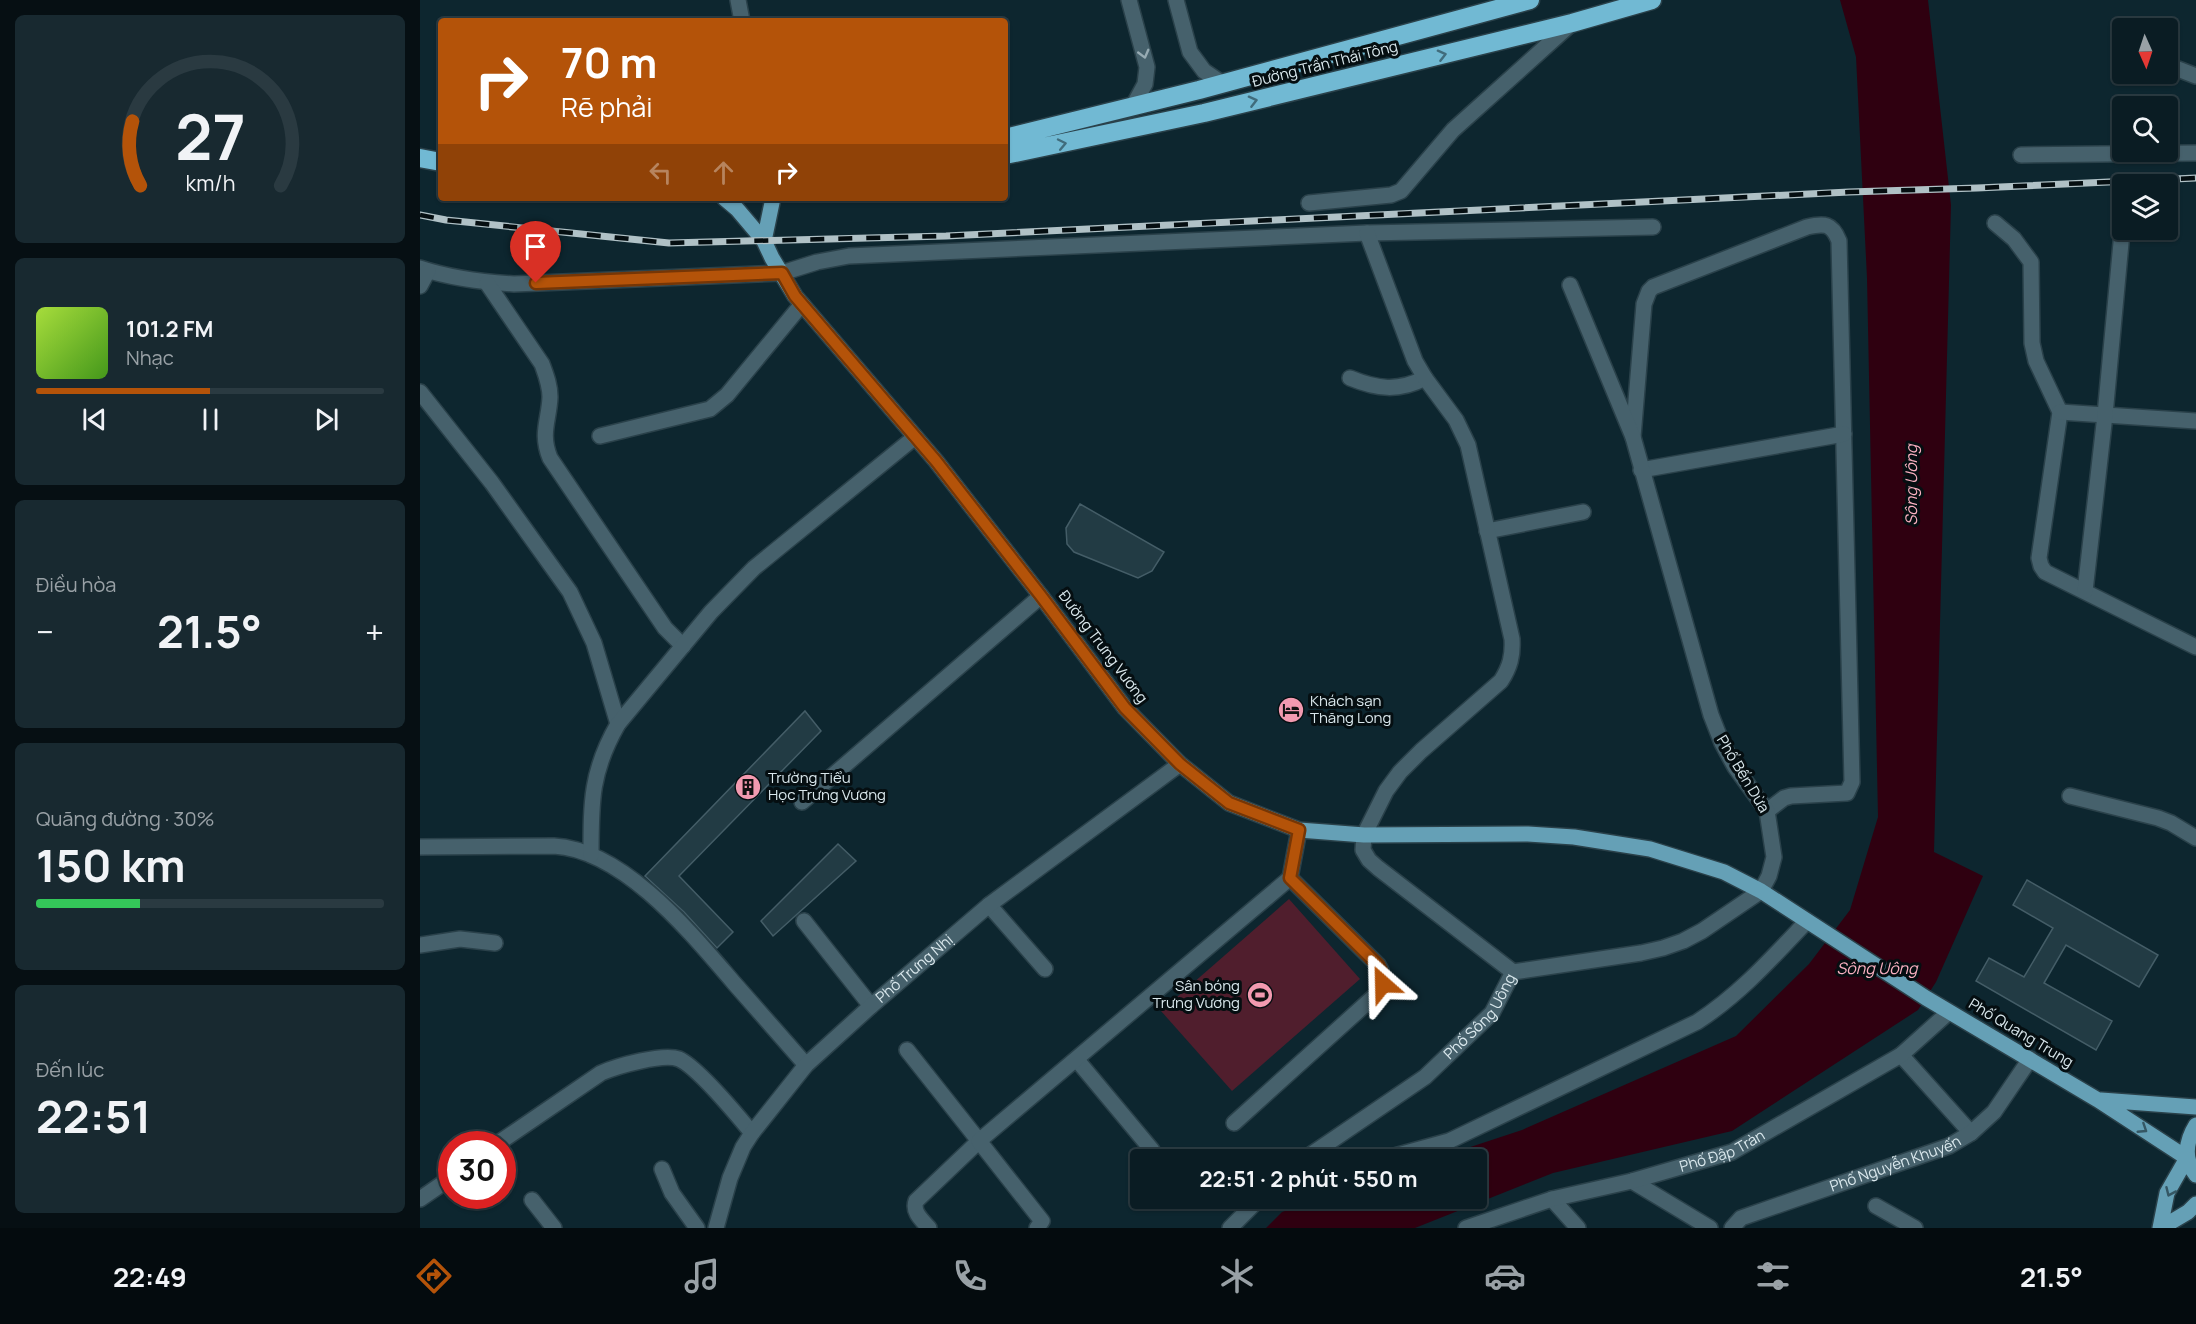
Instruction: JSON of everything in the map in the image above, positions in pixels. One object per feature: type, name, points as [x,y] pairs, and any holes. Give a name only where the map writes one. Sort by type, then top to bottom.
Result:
[{"type":"highway","name":"Đường Trần Thái Tông","points":[[1008,137],[1223,84],[1530,0]]},
{"type":"highway","name":"Đường Trần Thái Tông","points":[[1008,154],[1204,112],[1572,23],[1652,0]]},
{"type":"highway","points":[[420,158],[438,161]]},
{"type":"main road","name":"Đường Trưng Vương","points":[[728,201],[764,241],[802,304],[915,437],[1041,596],[1125,708],[1180,764],[1229,803],[1299,830],[1364,836],[1528,834],[1611,842],[1650,849],[1724,872],[1761,891],[1812,925]]},
{"type":"main road","points":[[764,241],[772,201]]},
{"type":"main road","name":"Phố Quang Trung","points":[[1812,925],[1926,998],[2098,1100],[2187,1158],[2196,1175]]},
{"type":"main road","name":"Phố Quang Trung","points":[[2098,1100],[2196,1107]]},
{"type":"main road","points":[[2161,1228],[2167,1194],[2187,1158],[2187,1146],[2196,1125]]},
{"type":"main road","points":[[2161,1228],[2188,1212],[2196,1204]]},
{"type":"street","points":[[738,0],[741,18]]},
{"type":"street","points":[[1129,0],[1147,67],[1145,84],[1133,106]]},
{"type":"street","points":[[1176,0],[1190,52],[1204,71],[1223,84]]},
{"type":"street","points":[[1309,203],[1391,195],[1401,191],[1453,130],[1572,23]]},
{"type":"street","points":[[2178,69],[2196,75]]},
{"type":"street","points":[[2021,155],[2196,153]]},
{"type":"street","points":[[1995,223],[2014,239],[2031,262],[2032,343],[2036,361],[2060,412],[2039,558],[2041,566],[2045,572],[2196,647]]},
{"type":"street","points":[[1633,437],[1644,304],[1649,291],[1653,287],[1819,224],[1828,226],[1835,232],[1839,241],[1852,782],[1847,793],[1791,796],[1784,798],[1767,811]]},
{"type":"street","points":[[420,286],[424,269],[487,282],[514,284],[782,273],[817,262],[849,256],[1366,233],[1653,227]]},
{"type":"street","points":[[1364,836],[1386,791],[1400,772],[1502,681],[1509,668],[1512,652],[1512,639],[1468,445],[1451,413],[1425,378],[1406,341],[1366,233]]},
{"type":"street","points":[[2085,591],[2105,415],[2121,240]]},
{"type":"street","points":[[487,282],[542,364],[547,376],[550,397],[544,439],[550,458],[665,628],[683,646]]},
{"type":"street","points":[[1570,285],[1633,437]]},
{"type":"street","points":[[600,436],[710,409],[727,394],[802,304]]},
{"type":"street","points":[[1350,378],[1371,387],[1394,388],[1414,384],[1425,378]]},
{"type":"street","points":[[420,392],[492,483],[570,592],[594,643],[618,724]]},
{"type":"street","points":[[2060,412],[2196,421]]},
{"type":"street","points":[[1641,470],[1844,434]]},
{"type":"street","points":[[591,855],[591,804],[594,780],[607,742],[618,724],[711,612],[754,568],[915,437]]},
{"type":"street","name":"Phố Bến Dừa","points":[[1633,437],[1711,715],[1735,767],[1767,811],[1774,857],[1769,876],[1761,891]]},
{"type":"street","points":[[1487,531],[1583,512]]},
{"type":"street","points":[[802,802],[1041,596]]},
{"type":"street","name":"Phố Trưng Nhị","points":[[716,1228],[730,1178],[743,1147],[806,1065],[989,905],[1180,764]]},
{"type":"street","points":[[2070,796],[2171,822],[2196,838]]},
{"type":"street","points":[[929,1228],[914,1208],[916,1201],[979,1141],[1290,878],[1299,830]]},
{"type":"street","name":"Phố Sông Uông","points":[[1319,1149],[1425,1077],[1492,1013],[1513,972],[1369,860],[1363,850],[1364,836]]},
{"type":"street","points":[[420,847],[554,846],[574,848],[591,855],[620,872],[672,913],[806,1065]]},
{"type":"street","points":[[1233,1123],[1379,992],[1383,984],[1383,975],[1378,965],[1290,878]]},
{"type":"street","points":[[1513,972],[1664,948],[1702,931],[1761,891]]},
{"type":"street","points":[[989,905],[1045,969]]},
{"type":"street","points":[[804,921],[871,1006]]},
{"type":"street","points":[[1420,1149],[1449,1141],[1697,1022],[1744,987],[1812,925]]},
{"type":"street","points":[[420,945],[460,939],[495,943]]},
{"type":"street","name":"Phố Đập Tràn","points":[[1466,1228],[1552,1198],[1632,1181],[1732,1152],[1901,1055],[1949,1012]]},
{"type":"street","points":[[907,1050],[1042,1221],[1036,1228]]},
{"type":"street","points":[[1901,1055],[1971,1133]]},
{"type":"street","points":[[516,1131],[601,1073],[619,1066],[669,1058],[685,1062],[752,1133]]},
{"type":"street","name":"Phố Nguyễn Khuyến","points":[[1732,1228],[1741,1218],[1949,1146],[1971,1133],[1994,1112],[2030,1059]]},
{"type":"street","points":[[1077,1060],[1152,1149]]},
{"type":"street","points":[[662,1169],[672,1193],[697,1228]]},
{"type":"street","points":[[1632,1181],[1710,1228]]},
{"type":"street","points":[[420,1198],[438,1186]]},
{"type":"street","points":[[1552,1198],[1578,1228]]},
{"type":"street","points":[[532,1200],[554,1228]]},
{"type":"street","points":[[1876,1206],[1915,1228]]},
{"type":"street","points":[[1230,1228],[1249,1209]]},
{"type":"shaded area","name":"Sân bóng Trưng Vương","points":[[1289,899],[1360,979],[1232,1091],[1161,1011]]},
{"type":"water","name":"Sông Uông","points":[[1840,0],[1928,0],[1951,205],[1934,852],[1983,876],[1936,982],[1918,1010],[1732,1131],[1553,1173],[1487,1199],[1487,1149],[1464,1149],[1522,1130],[1736,1036],[1809,964],[1850,910],[1878,817],[1867,278],[1856,57]]},
{"type":"water","name":"Sông Uông","points":[[1291,1209],[1463,1209],[1415,1228],[1266,1228],[1282,1212]]},
{"type":"building","points":[[1080,504],[1164,552],[1152,571],[1138,578],[1074,552],[1067,544],[1066,528]]},
{"type":"building","name":"Trường Tiểu Học Trưng Vương","points":[[805,711],[821,731],[679,876],[733,932],[717,948],[684,912],[645,876]]},
{"type":"building","points":[[838,844],[856,861],[773,936],[761,921]]},
{"type":"building","points":[[2027,880],[2158,955],[2139,987],[2066,945],[2044,983],[2112,1021],[2096,1050],[1976,981],[1989,958],[2024,977],[2053,928],[2013,905]]},
{"type":"railway","points":[[420,215],[446,220],[669,243],[946,236],[1849,192],[2196,178]]},
{"type":"place","name":"Khách sạn Thăng Long","points":[[1291,710]]},
{"type":"place","name":"Trường Tiểu Học Trưng Vương","points":[[748,787]]},
{"type":"place","name":"Sân bóng Trưng Vương","points":[[1260,995]]},
{"type":"route","points":[[536,283],[782,273],[795,296],[936,461],[1125,708],[1180,764],[1229,803],[1299,830],[1290,878],[1378,965],[1383,975],[1383,984]]}]
